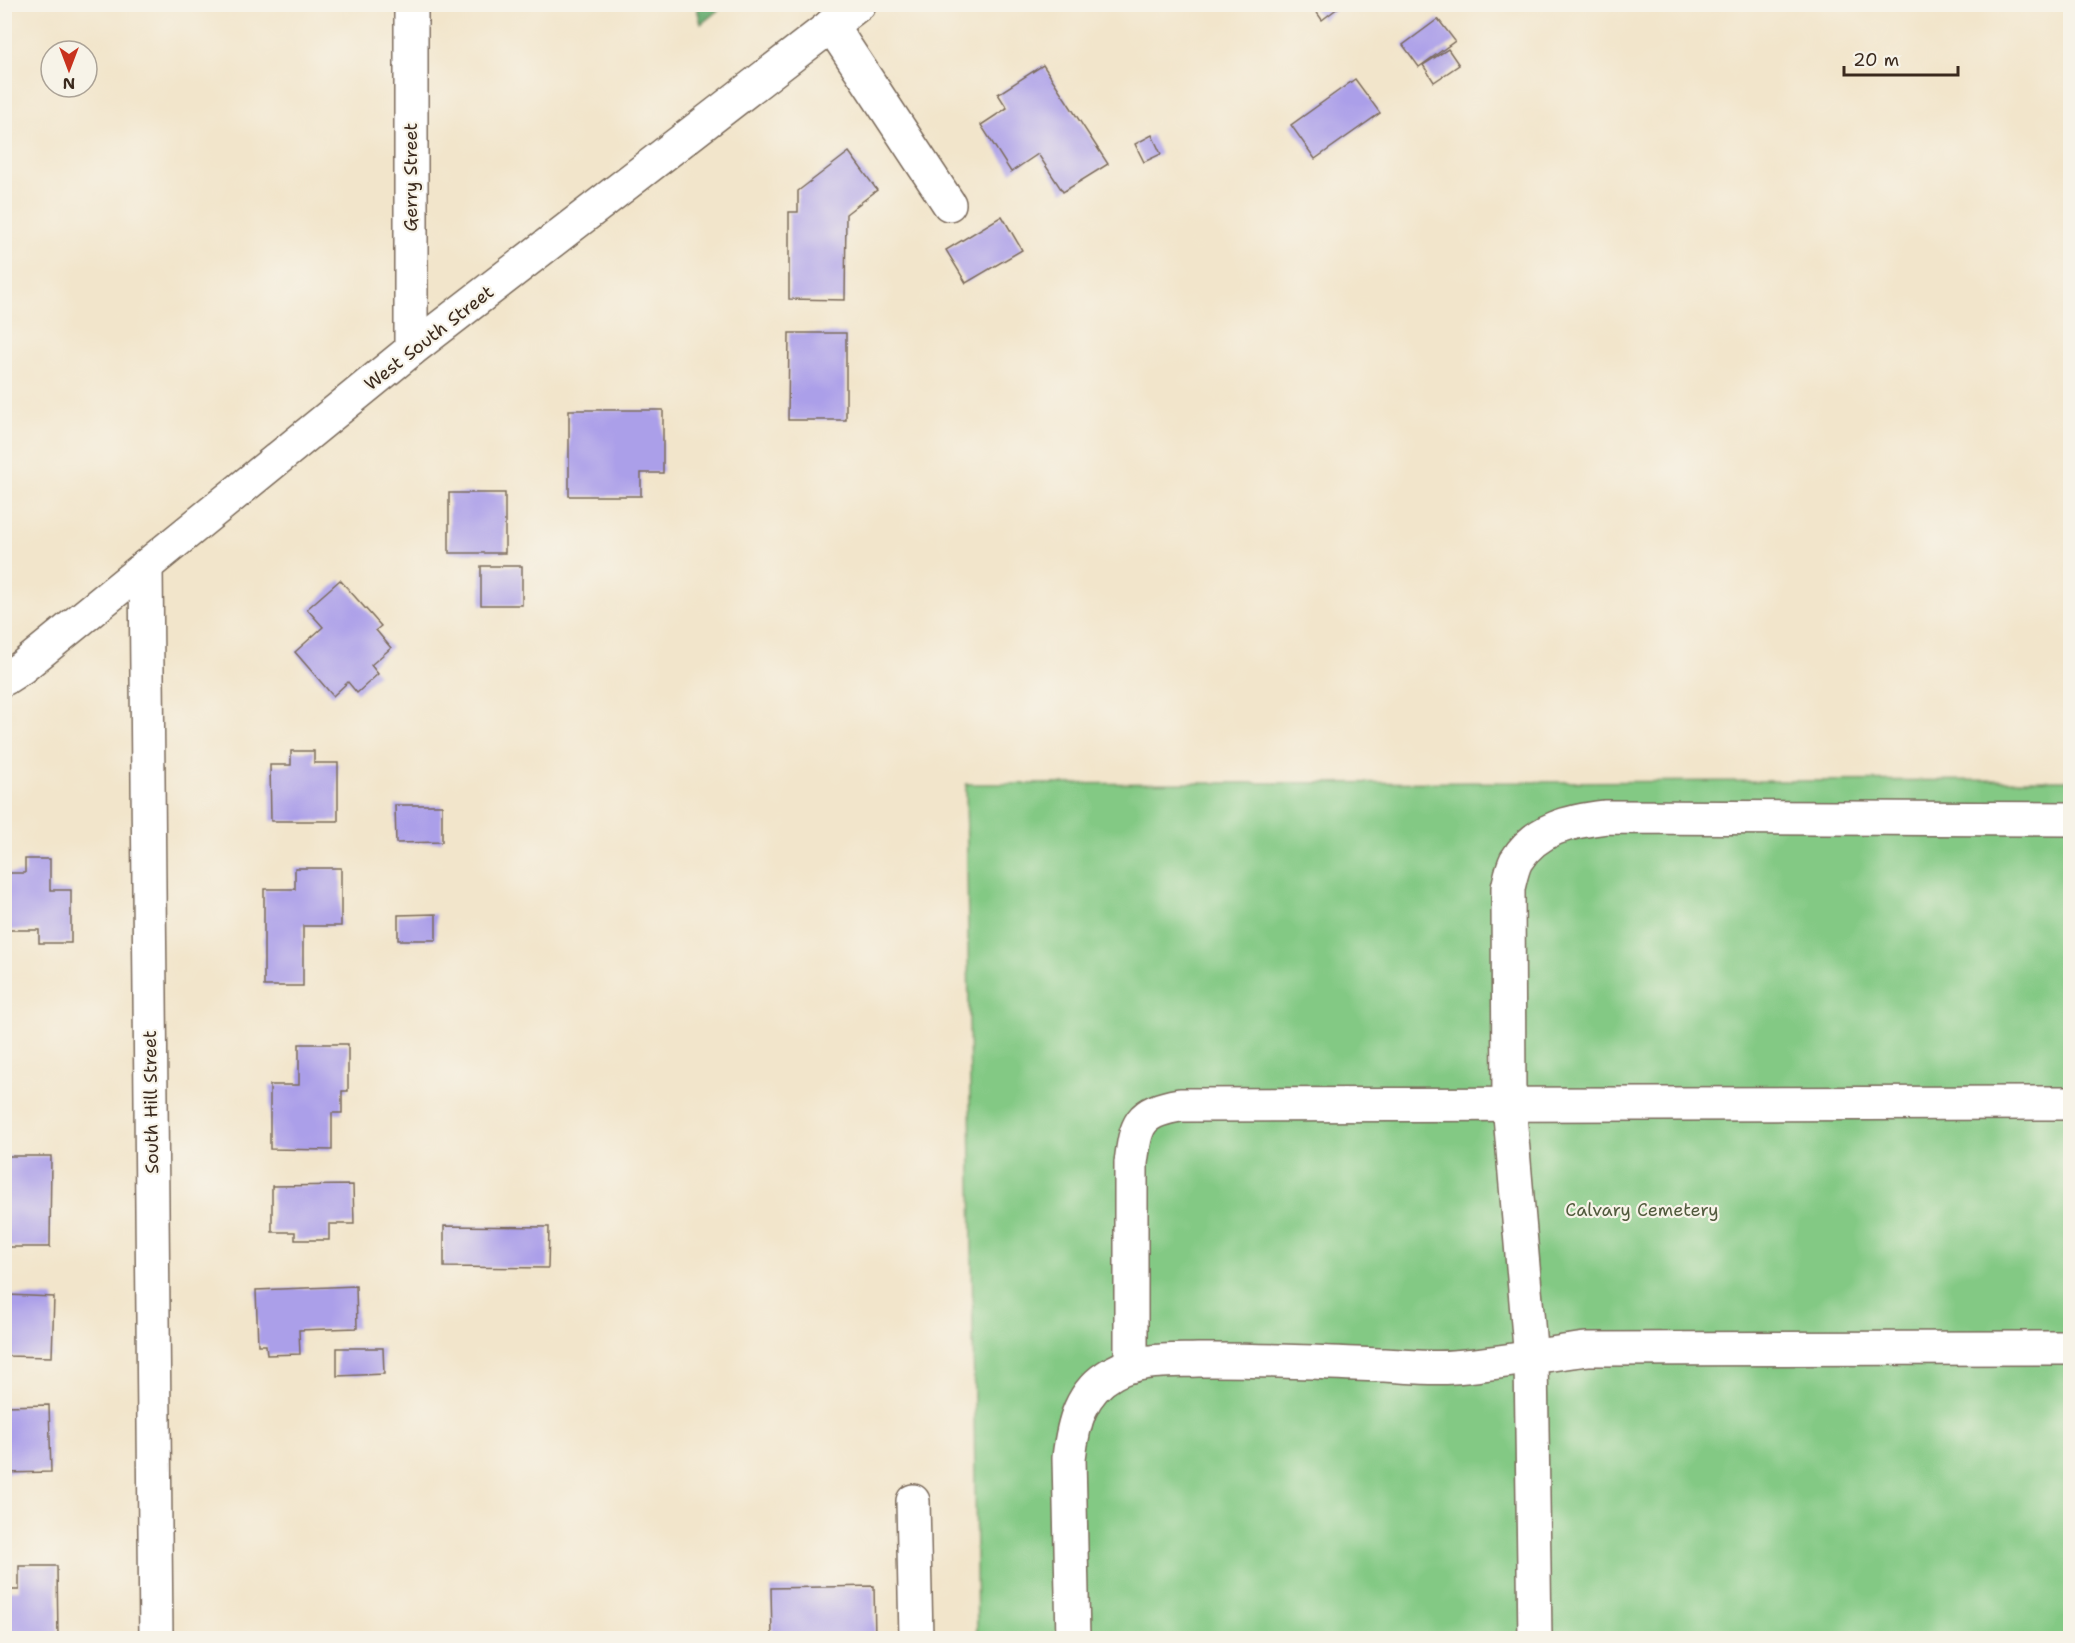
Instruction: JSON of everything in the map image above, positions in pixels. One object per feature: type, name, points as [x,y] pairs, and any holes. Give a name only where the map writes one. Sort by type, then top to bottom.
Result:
[{"type":"street","name":"Gerry Street","points":[[411,4],[411,350]]},
{"type":"street","name":"West South Street","points":[[4,678],[21,668],[411,350],[859,4]]},
{"type":"street","points":[[831,25],[949,204]]},
{"type":"street","name":"South Hill Street","points":[[146,566],[156,1638]]},
{"type":"street","points":[[1535,1638],[1531,1359],[1509,1104],[1508,888],[1515,862],[1531,842],[1555,827],[1581,820],[1606,817],[2070,819]]},
{"type":"street","points":[[1131,1366],[1131,1163],[1134,1134],[1144,1118],[1158,1108],[1180,1104],[2070,1104]]},
{"type":"street","points":[[1073,1638],[1069,1458],[1072,1429],[1079,1407],[1094,1386],[1113,1372],[1131,1366],[1162,1361],[1220,1360],[1451,1367],[1531,1359],[1588,1349],[2070,1348]]},
{"type":"street","points":[[913,1501],[916,1638]]},
{"type":"green space","points":[[696,4],[725,4],[725,5],[701,24]]},
{"type":"green space","name":"Calvary Cemetery","points":[[2070,780],[2070,1638],[977,1638],[966,784]]},
{"type":"building","points":[[1311,4],[1343,4],[1322,20]]},
{"type":"building","points":[[1438,19],[1455,41],[1419,67],[1403,45]]},
{"type":"building","points":[[1448,49],[1459,65],[1434,82],[1423,65]]},
{"type":"building","points":[[1043,65],[1108,164],[1063,192],[1038,154],[1011,172],[981,125],[1007,108],[998,94]]},
{"type":"building","points":[[1355,79],[1380,113],[1315,159],[1291,125]]},
{"type":"building","points":[[1152,135],[1161,154],[1144,162],[1135,144]]},
{"type":"building","points":[[849,152],[877,190],[846,214],[845,300],[789,299],[789,212],[798,212],[798,191]]},
{"type":"building","points":[[1002,216],[1022,250],[966,283],[946,250]]},
{"type":"building","points":[[789,333],[846,333],[846,420],[788,420]]},
{"type":"building","points":[[569,410],[663,410],[663,473],[641,473],[641,496],[569,496]]},
{"type":"building","points":[[449,493],[505,493],[505,553],[449,553]]},
{"type":"building","points":[[481,566],[522,566],[522,605],[481,605]]},
{"type":"building","points":[[340,580],[381,626],[376,630],[391,648],[371,665],[378,674],[357,693],[348,682],[333,696],[295,652],[323,627],[307,609]]},
{"type":"building","points":[[291,751],[314,751],[314,763],[338,763],[338,821],[271,821],[270,765],[291,765]]},
{"type":"building","points":[[395,805],[442,805],[442,842],[396,843]]},
{"type":"building","points":[[25,859],[50,859],[50,890],[71,890],[71,943],[39,943],[39,930],[4,930],[4,873],[25,873]]},
{"type":"building","points":[[295,868],[341,868],[341,926],[303,926],[303,986],[264,986],[264,889],[295,889]]},
{"type":"building","points":[[436,914],[436,940],[398,940],[398,915]]},
{"type":"building","points":[[299,1044],[348,1044],[348,1091],[342,1091],[342,1113],[332,1113],[332,1150],[270,1149],[270,1085],[299,1085]]},
{"type":"building","points":[[4,1156],[51,1156],[50,1247],[4,1247]]},
{"type":"building","points":[[353,1185],[354,1224],[329,1224],[329,1240],[295,1240],[295,1232],[272,1232],[272,1186]]},
{"type":"building","points":[[444,1226],[549,1227],[548,1268],[444,1267]]},
{"type":"building","points":[[356,1286],[357,1328],[299,1330],[300,1354],[267,1355],[266,1345],[258,1345],[256,1290]]},
{"type":"building","points":[[7,1295],[54,1297],[52,1357],[5,1356]]},
{"type":"building","points":[[337,1348],[383,1348],[384,1374],[337,1376]]},
{"type":"building","points":[[49,1405],[51,1472],[4,1473],[4,1406]]},
{"type":"building","points":[[19,1566],[57,1566],[58,1638],[4,1638],[4,1590],[19,1590]]},
{"type":"building","points":[[874,1586],[875,1638],[772,1638],[771,1588]]}]
